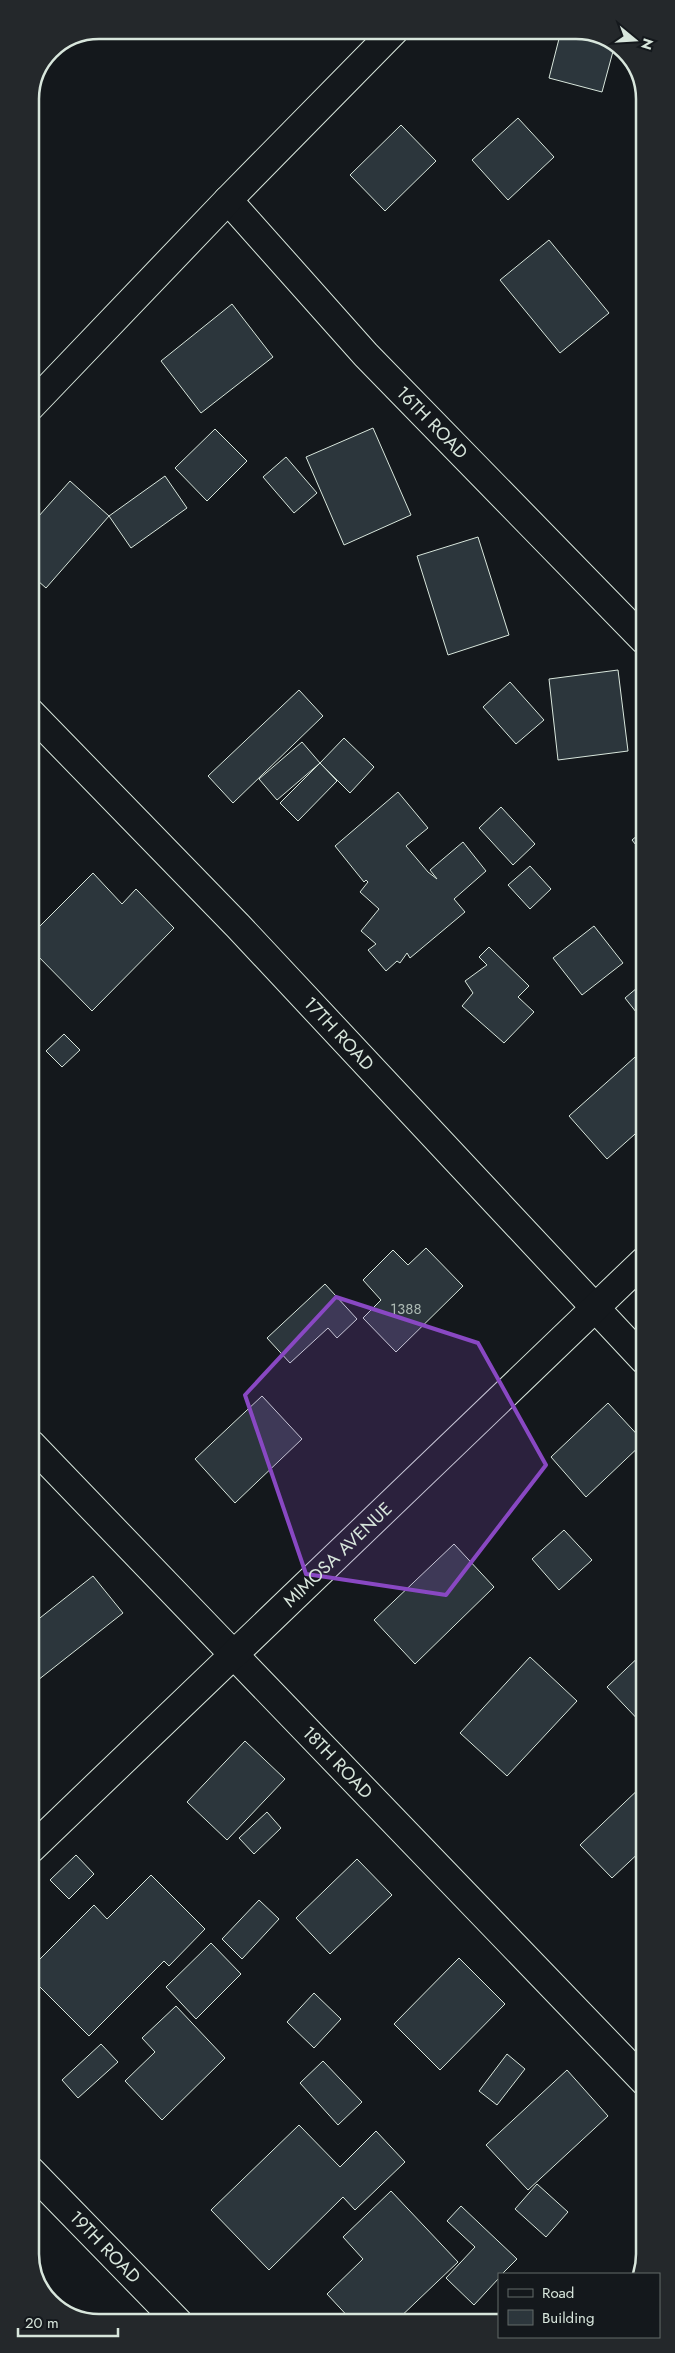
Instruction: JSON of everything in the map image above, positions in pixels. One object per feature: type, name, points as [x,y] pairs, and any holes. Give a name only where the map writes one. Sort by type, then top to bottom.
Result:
[{"type":"street","points":[[39,398],[228,200],[386,39]]},
{"type":"street","name":"16TH ROAD","points":[[228,200],[366,355],[636,632]]},
{"type":"street","name":"17TH ROAD","points":[[39,721],[418,1116],[636,1352]]},
{"type":"street","name":"MIMOSA AVENUE","points":[[39,1841],[636,1269]]},
{"type":"street","name":"18TH ROAD","points":[[39,1452],[636,2073]]},
{"type":"street","name":"19TH ROAD","points":[[39,2179],[170,2314]]},
{"type":"highlighted area","points":[[336,1297],[478,1343],[546,1465],[446,1595],[306,1574],[245,1395]]},
{"type":"building","points":[[559,39],[592,41],[610,50],[610,62],[602,92],[549,78]]},
{"type":"building","points":[[518,118],[554,157],[508,200],[472,160]]},
{"type":"building","points":[[401,125],[436,161],[385,211],[350,175]]},
{"type":"building","points":[[549,240],[609,313],[560,353],[500,280]]},
{"type":"building","points":[[232,304],[273,357],[201,413],[161,361]]},
{"type":"building","points":[[373,428],[411,515],[344,545],[306,457]]},
{"type":"building","points":[[215,429],[247,461],[207,501],[175,468]]},
{"type":"building","points":[[286,457],[317,493],[294,513],[263,477]]},
{"type":"building","points":[[165,476],[187,508],[131,548],[109,516]]},
{"type":"building","points":[[70,481],[109,516],[46,588],[39,582],[39,516]]},
{"type":"building","points":[[478,537],[509,635],[448,655],[417,556]]},
{"type":"building","points":[[618,670],[628,751],[558,760],[549,679]]},
{"type":"building","points":[[510,682],[544,720],[516,744],[483,707]]},
{"type":"building","points":[[299,690],[323,716],[233,803],[208,776]]},
{"type":"building","points":[[344,738],[374,767],[350,793],[320,763]]},
{"type":"building","points":[[302,742],[320,763],[277,800],[259,779]]},
{"type":"building","points":[[320,763],[337,781],[298,821],[280,803]]},
{"type":"building","points":[[398,792],[428,828],[406,846],[428,872],[437,879],[430,870],[463,842],[486,871],[454,899],[465,912],[410,958],[407,953],[400,963],[397,961],[386,971],[368,950],[376,944],[361,931],[379,909],[360,892],[368,882],[366,880],[364,882],[335,846]]},
{"type":"building","points":[[501,807],[535,844],[513,865],[479,828]]},
{"type":"building","points":[[636,837],[636,845],[632,840]]},
{"type":"building","points":[[530,866],[551,889],[530,909],[508,885]]},
{"type":"building","points":[[93,873],[122,904],[136,889],[174,928],[92,1011],[39,957],[39,927]]},
{"type":"building","points":[[594,926],[623,963],[582,995],[553,958]]},
{"type":"building","points":[[489,947],[529,986],[518,997],[534,1012],[504,1043],[462,1006],[473,993],[465,981],[487,965],[479,957]]},
{"type":"building","points":[[636,989],[636,1012],[625,998]]},
{"type":"building","points":[[64,1034],[80,1050],[62,1067],[46,1051]]},
{"type":"building","points":[[636,1056],[636,1133],[607,1159],[569,1116]]},
{"type":"building","points":[[426,1248],[463,1286],[396,1352],[363,1318],[381,1300],[363,1280],[393,1250],[408,1265]]},
{"type":"building","points":[[325,1284],[357,1319],[337,1338],[328,1328],[290,1363],[267,1338]]},
{"type":"building","points":[[262,1396],[302,1439],[235,1503],[195,1459]]},
{"type":"building","points":[[608,1403],[636,1433],[636,1450],[586,1497],[551,1457]]},
{"type":"building","points":[[564,1530],[592,1560],[559,1590],[532,1559]]},
{"type":"building","points":[[454,1544],[494,1587],[415,1664],[374,1620]]},
{"type":"building","points":[[93,1576],[123,1613],[39,1679],[39,1619]]},
{"type":"building","points":[[530,1657],[577,1701],[507,1776],[460,1733]]},
{"type":"building","points":[[636,1660],[636,1718],[607,1687]]},
{"type":"building","points":[[245,1741],[285,1779],[227,1840],[187,1802]]},
{"type":"building","points":[[636,1792],[636,1855],[612,1878],[580,1845]]},
{"type":"building","points":[[267,1812],[281,1828],[254,1854],[239,1838]]},
{"type":"building","points":[[76,1855],[94,1874],[69,1899],[50,1880]]},
{"type":"building","points":[[357,1859],[392,1895],[330,1954],[296,1918]]},
{"type":"building","points":[[151,1875],[205,1929],[169,1966],[164,1961],[89,2036],[39,1986],[39,1960],[94,1905],[107,1919]]},
{"type":"building","points":[[259,1900],[279,1919],[242,1959],[222,1939]]},
{"type":"building","points":[[211,1943],[241,1974],[196,2019],[166,1987]]},
{"type":"building","points":[[459,1958],[505,2004],[440,2070],[394,2024]]},
{"type":"building","points":[[314,1993],[341,2019],[314,2048],[287,2022]]},
{"type":"building","points":[[176,2006],[225,2058],[162,2120],[125,2081],[155,2052],[142,2038]]},
{"type":"building","points":[[101,2044],[118,2062],[78,2098],[62,2080]]},
{"type":"building","points":[[507,2054],[525,2069],[497,2105],[479,2091]]},
{"type":"building","points":[[323,2061],[362,2102],[338,2125],[300,2083]]},
{"type":"building","points":[[567,2070],[608,2116],[528,2190],[486,2145]]},
{"type":"building","points":[[299,2125],[340,2167],[376,2131],[405,2162],[355,2210],[343,2197],[269,2270],[211,2210]]},
{"type":"building","points":[[537,2184],[568,2212],[546,2237],[515,2209]]},
{"type":"building","points":[[391,2191],[458,2262],[403,2314],[346,2314],[327,2294],[363,2259],[343,2237]]},
{"type":"building","points":[[461,2206],[517,2259],[503,2273],[498,2273],[498,2279],[474,2305],[446,2278],[475,2247],[447,2221]]}]
